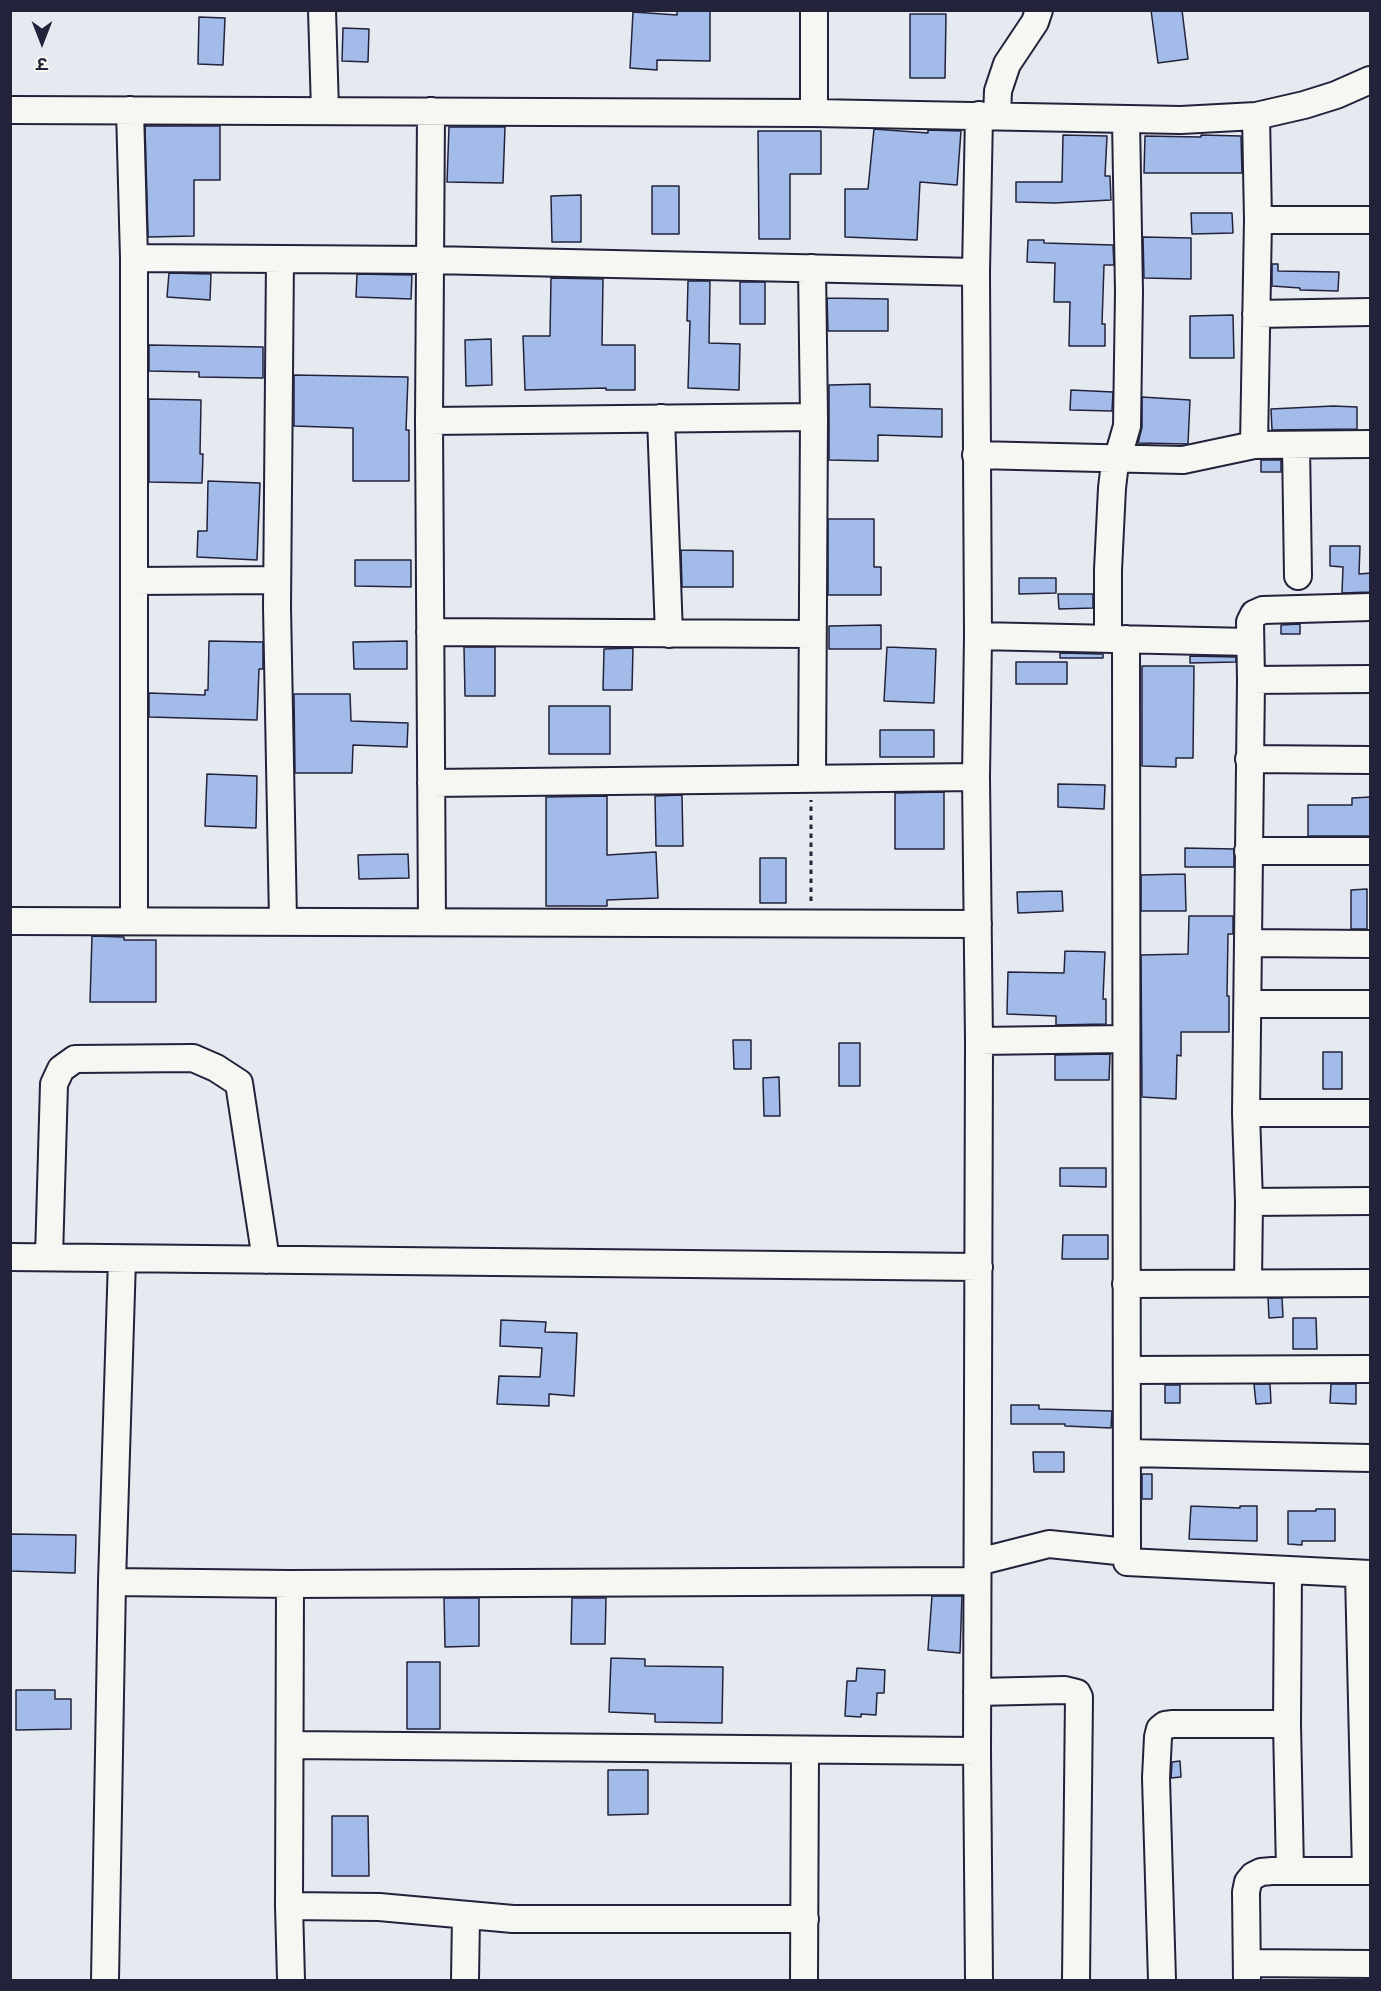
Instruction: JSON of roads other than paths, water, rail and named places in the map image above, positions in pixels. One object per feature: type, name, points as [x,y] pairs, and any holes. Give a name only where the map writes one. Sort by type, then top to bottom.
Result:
[{"type":"street","points":[[322,10],[325,110]]},
{"type":"street","points":[[814,10],[814,113]]},
{"type":"street","points":[[979,1980],[976,273],[988,116],[1007,64],[1035,22],[1039,10]]},
{"type":"street","points":[[10,110],[814,113],[1181,120],[1256,116],[1304,105],[1371,80]]},
{"type":"street","points":[[130,110],[134,258],[134,921]]},
{"type":"street","points":[[432,111],[429,421],[432,922]]},
{"type":"street","points":[[1254,445],[1258,220],[1256,116]]},
{"type":"street","points":[[1126,120],[1129,292],[1127,426],[1117,458],[1108,539],[1117,639],[1125,1039],[1127,1562],[1365,1574],[1368,1871],[1261,1872],[1248,1882],[1246,1892],[1248,1972],[1371,1964]]},
{"type":"street","points":[[1258,220],[1371,220]]},
{"type":"street","points":[[134,258],[431,260],[976,273]]},
{"type":"street","points":[[280,259],[277,580],[283,921]]},
{"type":"street","points":[[812,778],[813,268]]},
{"type":"street","points":[[1256,314],[1371,312]]},
{"type":"street","points":[[429,421],[814,417]]},
{"type":"street","points":[[661,418],[669,633]]},
{"type":"street","points":[[976,455],[1183,460],[1254,445],[1371,444]]},
{"type":"street","points":[[1296,445],[1298,576]]},
{"type":"street","points":[[134,581],[277,580]]},
{"type":"street","points":[[1248,1282],[1249,1202],[1246,1113],[1249,1004],[1250,622],[1258,611],[1371,607]]},
{"type":"street","points":[[430,632],[812,634]]},
{"type":"street","points":[[978,636],[1250,642]]},
{"type":"street","points":[[1251,680],[1371,679]]},
{"type":"street","points":[[1249,759],[1371,760]]},
{"type":"street","points":[[431,783],[976,777]]},
{"type":"street","points":[[1248,851],[1371,851]]},
{"type":"street","points":[[10,921],[978,924]]},
{"type":"street","points":[[1248,943],[1371,944]]},
{"type":"street","points":[[1249,1004],[1371,1004]]},
{"type":"street","points":[[979,1041],[1125,1039]]},
{"type":"street","points":[[49,1257],[54,1083],[61,1069],[75,1059],[193,1058],[216,1068],[239,1083],[266,1260]]},
{"type":"street","points":[[1246,1113],[1371,1113]]},
{"type":"street","points":[[1249,1202],[1371,1201]]},
{"type":"street","points":[[10,1257],[979,1267]]},
{"type":"street","points":[[105,1980],[112,1582],[122,1259]]},
{"type":"street","points":[[1126,1284],[1371,1282]]},
{"type":"street","points":[[1128,1370],[1371,1369]]},
{"type":"street","points":[[1128,1453],[1371,1458]]},
{"type":"street","points":[[112,1582],[290,1584],[978,1572],[1049,1544],[1127,1552]]},
{"type":"street","points":[[1288,1570],[1287,1724],[1290,1871]]},
{"type":"street","points":[[290,1584],[289,1906],[291,1980]]},
{"type":"street","points":[[977,1692],[1065,1690],[1077,1693],[1079,1697],[1076,1980]]},
{"type":"street","points":[[1162,1980],[1156,1778],[1160,1729],[1165,1725],[1173,1724],[1287,1724]]},
{"type":"street","points":[[290,1745],[977,1750]]},
{"type":"street","points":[[804,1980],[805,1750]]},
{"type":"street","points":[[289,1906],[379,1908],[513,1919],[805,1919]]},
{"type":"street","points":[[465,1980],[466,1916]]}]
